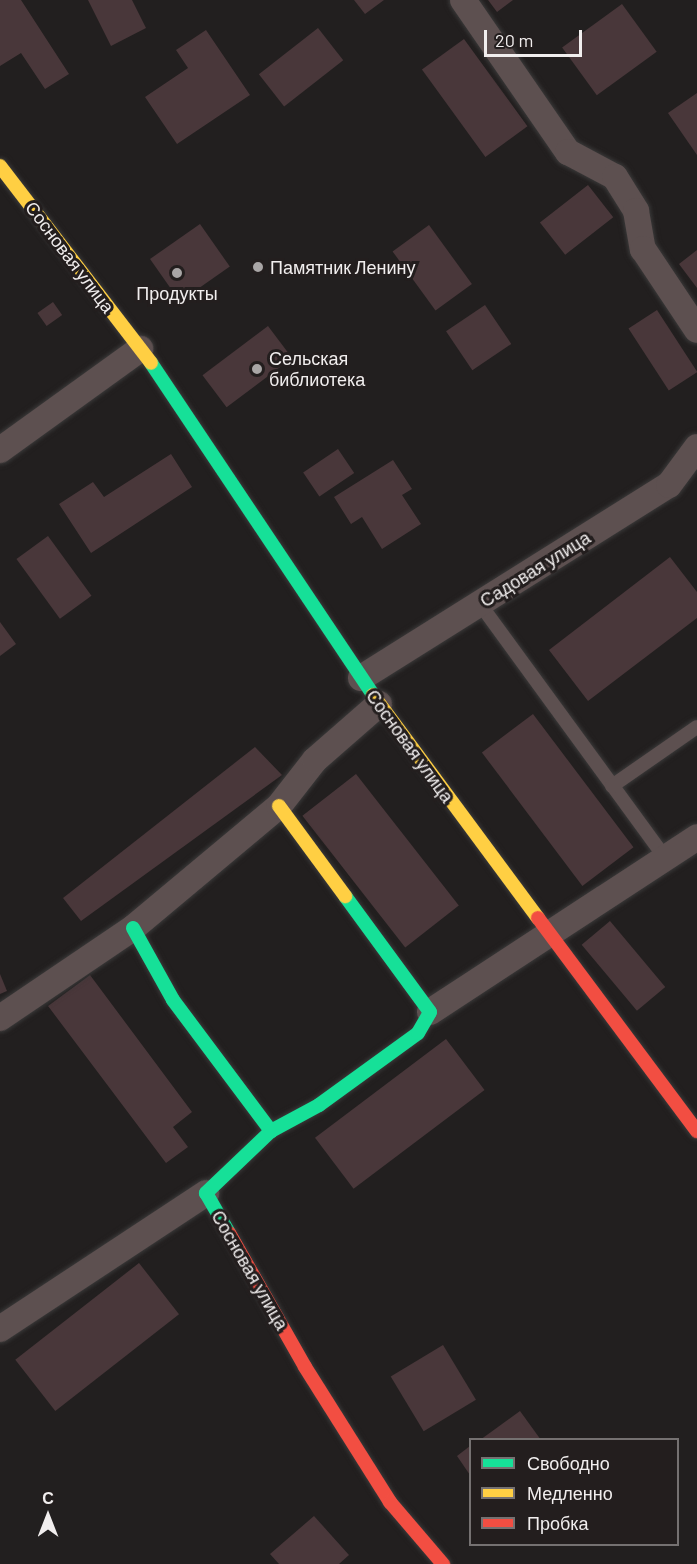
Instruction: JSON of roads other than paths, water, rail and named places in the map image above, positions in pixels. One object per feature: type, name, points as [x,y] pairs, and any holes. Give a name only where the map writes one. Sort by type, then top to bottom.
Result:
[{"type":"street","points":[[464,0],[568,152],[615,177],[636,212],[643,249],[697,330]]},
{"type":"street","name":"Сосновая улица","points":[[0,165],[140,349],[379,704],[697,1131]]},
{"type":"street","points":[[0,450],[140,349]]},
{"type":"street","name":"Садовая улица","points":[[361,678],[669,485],[697,447]]},
{"type":"street","points":[[0,1018],[133,928],[279,806],[315,760],[379,704]]},
{"type":"street","points":[[279,806],[430,1012],[697,837]]},
{"type":"street","points":[[133,928],[173,1000],[271,1131]]},
{"type":"street","name":"Сосновая улица","points":[[430,1012],[418,1033],[319,1106],[271,1131],[206,1192],[305,1366],[390,1502],[443,1564]]},
{"type":"street","points":[[0,1329],[206,1192]]},
{"type":"lane","points":[[480,604],[665,858]]},
{"type":"lane","points":[[612,786],[697,727]]},
{"type":"place","name":"Памятник Ленину","points":[[258,267]]},
{"type":"place","name":"Продукты","points":[[177,273]]},
{"type":"place","name":"Сельская библиотека","points":[[257,369]]}]
